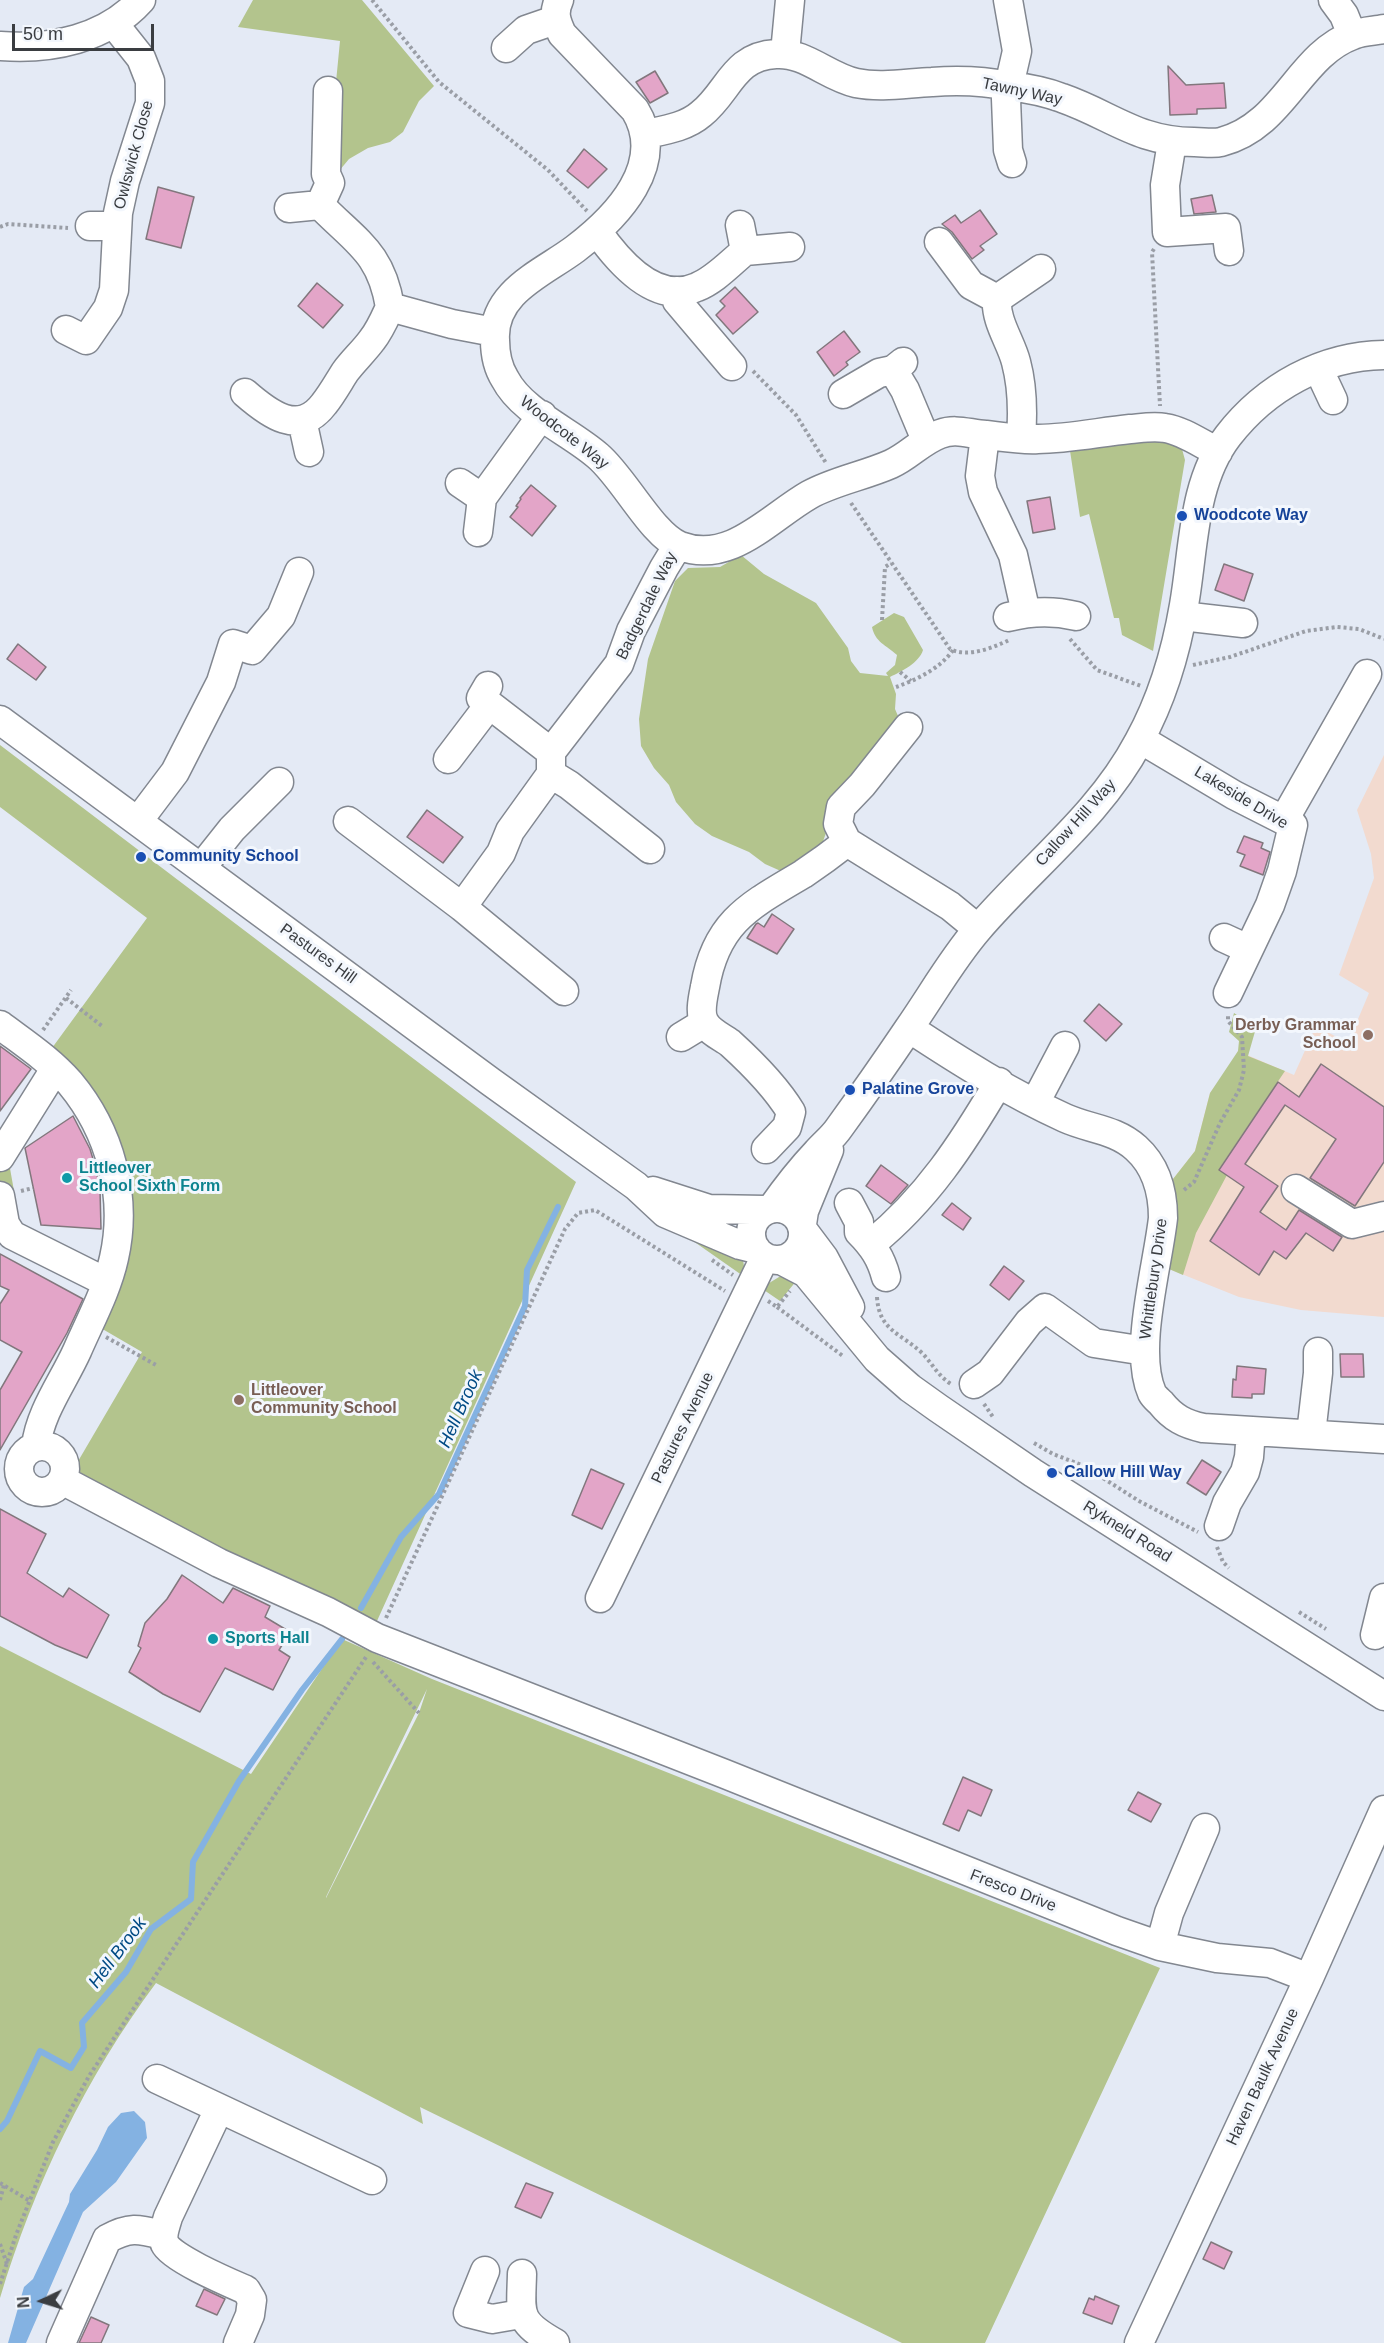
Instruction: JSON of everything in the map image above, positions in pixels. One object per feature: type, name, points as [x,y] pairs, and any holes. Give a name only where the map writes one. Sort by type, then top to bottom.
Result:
[{"type":"street","points":[[0,46],[46,45],[78,39],[114,24],[127,15],[141,0]]},
{"type":"street","points":[[646,134],[680,126],[704,113],[731,78],[748,61],[760,56],[785,53],[790,0]]},
{"type":"street","points":[[1008,0],[1017,51],[1011,86],[1006,99],[1008,150],[1012,163]]},
{"type":"street","points":[[1333,0],[1344,15],[1352,35]]},
{"type":"street","points":[[390,307],[452,324],[494,332],[501,310],[516,289],[600,229],[637,182],[646,158],[646,134],[643,123],[635,110],[562,34],[557,10],[525,30],[506,48]]},
{"type":"street","name":"Owlswick Close","points":[[66,330],[86,340],[108,308],[114,290],[104,226],[124,181],[150,103],[150,81],[141,58],[114,24]]},
{"type":"street","name":"Tawny Way","points":[[785,53],[808,61],[837,77],[868,85],[964,81],[1011,86],[1062,98],[1146,136],[1172,142],[1220,143],[1246,132],[1270,115],[1305,72],[1326,51],[1352,35],[1384,29]]},
{"type":"street","points":[[245,393],[270,413],[284,419],[302,420],[316,413],[324,405],[347,370],[374,339],[390,307],[383,278],[374,258],[325,194],[328,91]]},
{"type":"street","points":[[1172,142],[1166,185],[1167,232],[1226,228],[1229,251]]},
{"type":"street","points":[[289,208],[325,194]]},
{"type":"street","points":[[600,229],[623,264],[657,288],[677,291],[695,288],[707,282],[742,238],[790,247]]},
{"type":"street","points":[[939,242],[971,285],[987,294],[996,309],[1016,360],[1022,386],[1021,438]]},
{"type":"street","points":[[987,294],[1041,269]]},
{"type":"street","points":[[677,291],[677,301],[739,364]]},
{"type":"street","name":"Woodcote Way","points":[[494,332],[495,351],[504,379],[514,392],[542,416],[597,455],[663,534],[678,545],[709,552],[732,546],[810,494],[892,464],[926,440],[950,431],[1038,439],[1161,427],[1180,432],[1218,452]]},
{"type":"street","name":"Callow Hill Way","points":[[768,1209],[791,1180],[837,1131],[949,967],[978,929],[1094,806],[1120,773],[1140,739],[1161,694],[1176,647],[1198,508],[1207,476],[1218,452],[1241,421],[1268,395],[1296,377],[1345,360],[1384,355]]},
{"type":"street","points":[[843,394],[879,373],[898,366],[905,390],[926,440]]},
{"type":"street","points":[[1318,368],[1333,400]]},
{"type":"street","points":[[478,532],[471,490],[542,416]]},
{"type":"street","points":[[302,420],[309,452]]},
{"type":"street","points":[[985,435],[980,476],[983,492],[1013,555],[1022,620],[1060,612],[1072,626]]},
{"type":"street","name":"Badgerdale Way","points":[[462,907],[501,853],[510,831],[557,771],[619,664],[632,631],[678,545]]},
{"type":"street","points":[[138,820],[175,772],[221,682],[233,644],[252,650],[280,616],[299,572]]},
{"type":"street","points":[[1182,616],[1243,623]]},
{"type":"street","points":[[1284,820],[1367,674]]},
{"type":"street","points":[[448,759],[470,731],[488,695],[557,771],[650,849]]},
{"type":"street","name":"Pastures Hill","points":[[0,720],[636,1186],[665,1213],[767,1256]]},
{"type":"street","points":[[908,728],[841,807],[838,824],[847,842],[950,906],[978,929]]},
{"type":"street","name":"Lakeside Drive","points":[[1140,739],[1234,795],[1293,825],[1282,871],[1270,904],[1236,943],[1228,993]]},
{"type":"street","points":[[201,868],[232,829],[279,782]]},
{"type":"street","points":[[348,821],[462,907],[564,991]]},
{"type":"street","points":[[766,1149],[787,1127],[791,1112],[782,1096],[729,1043],[693,1030],[702,1012],[707,976],[714,953],[727,929],[748,908],[804,873],[847,842]]},
{"type":"street","points":[[0,1025],[42,1056],[85,1103],[101,1133],[113,1166],[118,1197],[119,1228],[114,1260],[86,1327]]},
{"type":"street","name":"Whittlebury Drive","points":[[909,1028],[960,1062],[1035,1103],[1080,1125],[1109,1131],[1123,1137],[1147,1159],[1154,1171],[1163,1204],[1161,1236],[1144,1351],[1147,1378],[1153,1395],[1175,1418],[1187,1425],[1203,1428],[1384,1439],[1384,1447]]},
{"type":"street","points":[[1035,1103],[1065,1046]]},
{"type":"street","points":[[0,1157],[56,1069]]},
{"type":"street","points":[[849,1203],[875,1254],[966,1138],[999,1082]]},
{"type":"street","name":"Callow Hill Way","points":[[802,1227],[812,1191],[837,1131]]},
{"type":"street","name":"Pastures Hill","points":[[636,1186],[709,1209],[768,1209]]},
{"type":"street","points":[[1296,1189],[1352,1224],[1384,1216]]},
{"type":"street","points":[[0,1196],[5,1224],[12,1235],[106,1282]]},
{"type":"street","points":[[784,1208],[791,1212],[802,1227],[801,1245],[793,1255],[767,1256],[750,1233],[752,1225],[768,1209],[784,1208]]},
{"type":"street","name":"Rykneld Road","points":[[802,1227],[824,1258],[877,1359]]},
{"type":"street","name":"Rykneld Road","points":[[767,1256],[806,1273],[877,1359],[910,1388],[1033,1473],[1384,1696]]},
{"type":"street","name":"Pastures Avenue","points":[[600,1599],[767,1256]]},
{"type":"street","points":[[969,1391],[990,1373],[1029,1322],[1045,1308],[1094,1343],[1144,1351]]},
{"type":"street","name":"Fresco Drive","points":[[86,1327],[41,1423],[36,1446],[28,1450],[20,1462],[23,1481],[29,1488],[45,1491],[57,1486],[62,1480],[219,1563],[328,1612],[372,1647],[725,1774],[918,1854],[1160,1946],[1217,1958],[1270,1963],[1309,1978]]},
{"type":"street","points":[[1311,1434],[1318,1352]]},
{"type":"street","points":[[1213,1533],[1245,1472],[1251,1431]]},
{"type":"street","points":[[1375,1635],[1384,1598]]},
{"type":"street","name":"Haven Baulk Avenue","points":[[1139,2343],[1309,1978],[1384,1810]]},
{"type":"street","points":[[1160,1946],[1169,1912],[1205,1828]]},
{"type":"street","points":[[157,2079],[372,2180]]},
{"type":"street","points":[[219,2109],[168,2217],[164,2235],[165,2245],[175,2255],[246,2290],[252,2300],[250,2315],[238,2343]]},
{"type":"street","points":[[61,2343],[107,2240],[122,2231],[139,2229],[164,2235]]},
{"type":"street","points":[[484,2271],[468,2313],[492,2319],[521,2314]]},
{"type":"street","points":[[522,2274],[521,2314],[535,2332],[555,2343]]},
{"type":"path","points":[[372,0],[439,82],[548,170],[600,229]]},
{"type":"path","points":[[0,227],[8,224],[79,229],[104,226]]},
{"type":"path","points":[[1161,427],[1152,252],[1167,232]]},
{"type":"path","points":[[739,364],[796,415],[891,563],[952,650],[956,652],[996,647],[1022,620]]},
{"type":"path","points":[[882,620],[885,567],[891,563]]},
{"type":"path","points":[[1072,626],[1074,641],[1097,670],[1144,687],[1151,669],[1178,677],[1183,665],[1230,657],[1306,631],[1337,627],[1359,629],[1384,639]]},
{"type":"path","points":[[896,687],[911,681],[944,661],[952,650]]},
{"type":"path","points":[[900,672],[911,681]]},
{"type":"path","points":[[41,1033],[71,990]]},
{"type":"path","points":[[1163,1204],[1194,1182],[1220,1123],[1239,1090],[1244,1070],[1242,1036],[1228,1021],[1228,993]]},
{"type":"path","points":[[66,998],[102,1026]]},
{"type":"path","points":[[0,2284],[53,2142],[89,2076],[372,1647],[565,1229],[578,1213],[595,1210],[744,1302]]},
{"type":"path","points":[[875,1254],[878,1307],[883,1320],[893,1332],[921,1352],[945,1380],[969,1391],[985,1404],[999,1425]]},
{"type":"path","points":[[86,1327],[156,1365]]},
{"type":"path","points":[[1026,1440],[1084,1466],[1138,1501],[1194,1529],[1213,1533],[1223,1562],[1231,1570]]},
{"type":"path","points":[[1298,1612],[1328,1630]]},
{"type":"path","points":[[372,1647],[419,1713]]},
{"type":"path","points":[[0,2200],[2,2184],[30,2201]]},
{"type":"path","points":[[0,2244],[7,2264]]},
{"type":"shaded area","name":"Derby Grammar School","points":[[1384,755],[1384,1317],[1301,1310],[1239,1297],[1169,1269],[1176,1218],[1173,1179],[1195,1151],[1210,1093],[1229,1068],[1238,1051],[1294,1075],[1316,1026],[1348,1043],[1369,993],[1339,975],[1374,878],[1371,854],[1357,810]]},
{"type":"green space","points":[[253,0],[362,0],[434,86],[419,101],[403,132],[390,142],[368,148],[349,159],[339,171],[332,123],[340,41],[238,27]]},
{"type":"green space","points":[[1152,436],[1182,449],[1185,460],[1153,651],[1122,635],[1119,618],[1114,618],[1089,514],[1080,517],[1069,444]]},
{"type":"green space","points":[[741,555],[764,574],[816,603],[848,648],[851,661],[860,673],[888,676],[886,673],[895,665],[897,655],[878,640],[872,627],[894,613],[904,617],[923,650],[914,663],[890,677],[896,694],[895,709],[901,723],[827,809],[826,833],[821,847],[783,872],[765,864],[749,852],[712,836],[695,824],[676,802],[669,785],[654,768],[641,746],[639,719],[648,659],[675,581],[688,568],[720,567]]},
{"type":"green space","points":[[0,745],[576,1182],[372,1632],[82,1478],[77,1463],[142,1352],[99,1327],[128,1220],[52,1048],[147,918],[0,807]]},
{"type":"green space","points":[[1234,1013],[1256,1028],[1248,1056],[1285,1071],[1219,1169],[1227,1175],[1196,1233],[1183,1275],[1169,1269],[1176,1218],[1173,1179],[1195,1151],[1210,1093],[1238,1051],[1239,1041],[1229,1032]]},
{"type":"green space","points":[[8,1157],[20,1225],[0,1196],[0,1162]]},
{"type":"green space","points":[[686,1236],[743,1260],[746,1278]]},
{"type":"green space","points":[[789,1276],[797,1280],[780,1301],[761,1288],[779,1277]]},
{"type":"green space","points":[[342,1639],[432,1679],[1160,1968],[985,2343],[902,2343],[420,2107],[423,2124],[156,1983],[107,2056],[64,2133],[29,2214],[0,2298],[0,1646],[251,1774]],"holes":[[[427,1689],[419,1713],[326,1898]]]},
{"type":"water","points":[[134,2111],[145,2122],[147,2138],[116,2182],[83,2212],[26,2343],[8,2343],[24,2287],[33,2279],[69,2202],[70,2194],[108,2127],[121,2113]]},
{"type":"building","points":[[1168,66],[1186,85],[1224,83],[1226,108],[1197,109],[1197,114],[1170,115]]},
{"type":"building","points":[[655,71],[668,93],[650,103],[636,82]]},
{"type":"building","points":[[584,149],[607,169],[588,188],[567,171]]},
{"type":"building","points":[[158,187],[194,197],[181,248],[146,239]]},
{"type":"building","points":[[1212,195],[1216,212],[1194,214],[1191,199]]},
{"type":"building","points":[[980,210],[997,234],[980,246],[984,250],[972,259],[952,232],[942,224],[955,215],[961,223]]},
{"type":"building","points":[[317,283],[343,305],[323,328],[298,306]]},
{"type":"building","points":[[735,287],[758,312],[733,334],[716,315],[725,306],[720,301]]},
{"type":"building","points":[[844,331],[860,352],[846,362],[848,365],[834,376],[817,352]]},
{"type":"building","points":[[531,485],[556,506],[532,536],[510,517],[518,507],[516,506],[520,498]]},
{"type":"building","points":[[1050,497],[1055,529],[1033,533],[1027,501]]},
{"type":"building","points":[[1224,564],[1253,574],[1244,601],[1215,590]]},
{"type":"building","points":[[18,644],[46,667],[36,680],[7,659]]},
{"type":"building","points":[[427,810],[463,837],[443,863],[407,837]]},
{"type":"building","points":[[1244,836],[1263,843],[1261,848],[1270,852],[1263,875],[1240,866],[1245,855],[1237,852]]},
{"type":"building","points":[[772,914],[794,929],[777,954],[747,938],[756,924],[764,927]]},
{"type":"building","points":[[1099,1004],[1122,1024],[1106,1041],[1084,1021]]},
{"type":"building","points":[[0,1046],[31,1069],[0,1111]]},
{"type":"building","points":[[1321,1064],[1384,1107],[1384,1162],[1355,1206],[1310,1178],[1336,1139],[1285,1105],[1245,1164],[1278,1186],[1260,1212],[1286,1230],[1299,1210],[1342,1237],[1333,1251],[1306,1233],[1286,1259],[1274,1251],[1259,1275],[1210,1241],[1244,1187],[1219,1170],[1278,1082],[1299,1097]]},
{"type":"building","name":"Littleover School Sixth Form","points":[[73,1116],[90,1149],[96,1169],[100,1190],[101,1229],[41,1225],[25,1148]]},
{"type":"building","points":[[881,1165],[908,1185],[891,1204],[866,1186]]},
{"type":"building","points":[[952,1203],[971,1218],[963,1230],[942,1215]]},
{"type":"building","points":[[0,1254],[83,1299],[67,1333],[0,1450],[0,1390],[22,1352],[0,1340],[0,1304],[9,1290],[0,1286]]},
{"type":"building","points":[[1004,1266],[1024,1281],[1009,1300],[990,1285]]},
{"type":"building","points":[[1340,1354],[1363,1354],[1364,1377],[1341,1377]]},
{"type":"building","points":[[1237,1366],[1266,1369],[1264,1394],[1252,1394],[1252,1398],[1232,1397],[1233,1379],[1236,1380]]},
{"type":"building","points":[[1202,1460],[1221,1472],[1206,1495],[1187,1483]]},
{"type":"building","points":[[591,1469],[624,1484],[602,1529],[572,1515]]},
{"type":"building","points":[[0,1509],[46,1534],[27,1573],[63,1597],[69,1588],[109,1615],[87,1658],[55,1645],[0,1616]]},
{"type":"building","name":"Sports Hall","points":[[182,1575],[223,1603],[233,1588],[270,1606],[265,1617],[290,1632],[279,1650],[290,1657],[273,1690],[225,1668],[200,1712],[163,1694],[129,1672],[141,1648],[138,1646],[145,1623],[167,1599]]},
{"type":"building","points":[[963,1777],[992,1790],[981,1816],[968,1810],[959,1831],[943,1824]]},
{"type":"building","points":[[1138,1792],[1161,1804],[1151,1822],[1128,1810]]},
{"type":"building","points":[[526,2183],[553,2193],[541,2218],[515,2207]]},
{"type":"building","points":[[1211,2242],[1232,2252],[1224,2269],[1203,2259]]},
{"type":"building","points":[[204,2289],[225,2299],[217,2315],[196,2306]]},
{"type":"building","points":[[1095,2296],[1119,2306],[1112,2324],[1083,2313],[1089,2298],[1094,2300]]},
{"type":"building","points":[[91,2317],[109,2325],[101,2343],[79,2343]]},
{"type":"waterway","name":"Hell Brook","points":[[361,1608],[401,1537],[439,1494],[525,1306],[527,1270],[558,1207]]},
{"type":"waterway","name":"Hell Brook","points":[[0,2129],[7,2121],[40,2051],[71,2068],[84,2047],[82,2023],[126,1972],[151,1929],[191,1899],[193,1862],[239,1781],[302,1690],[342,1639]]},
{"type":"place","name":"Woodcote Way","points":[[1182,516]]},
{"type":"place","name":"Community School","points":[[141,857]]},
{"type":"place","name":"Derby Grammar School","points":[[1368,1035]]},
{"type":"place","name":"Palatine Grove","points":[[850,1090]]},
{"type":"place","name":"Littleover School Sixth Form","points":[[67,1178]]},
{"type":"place","name":"Littleover Community School","points":[[239,1400]]},
{"type":"place","name":"Callow Hill Way","points":[[1052,1473]]},
{"type":"place","name":"Sports Hall","points":[[213,1639]]}]
